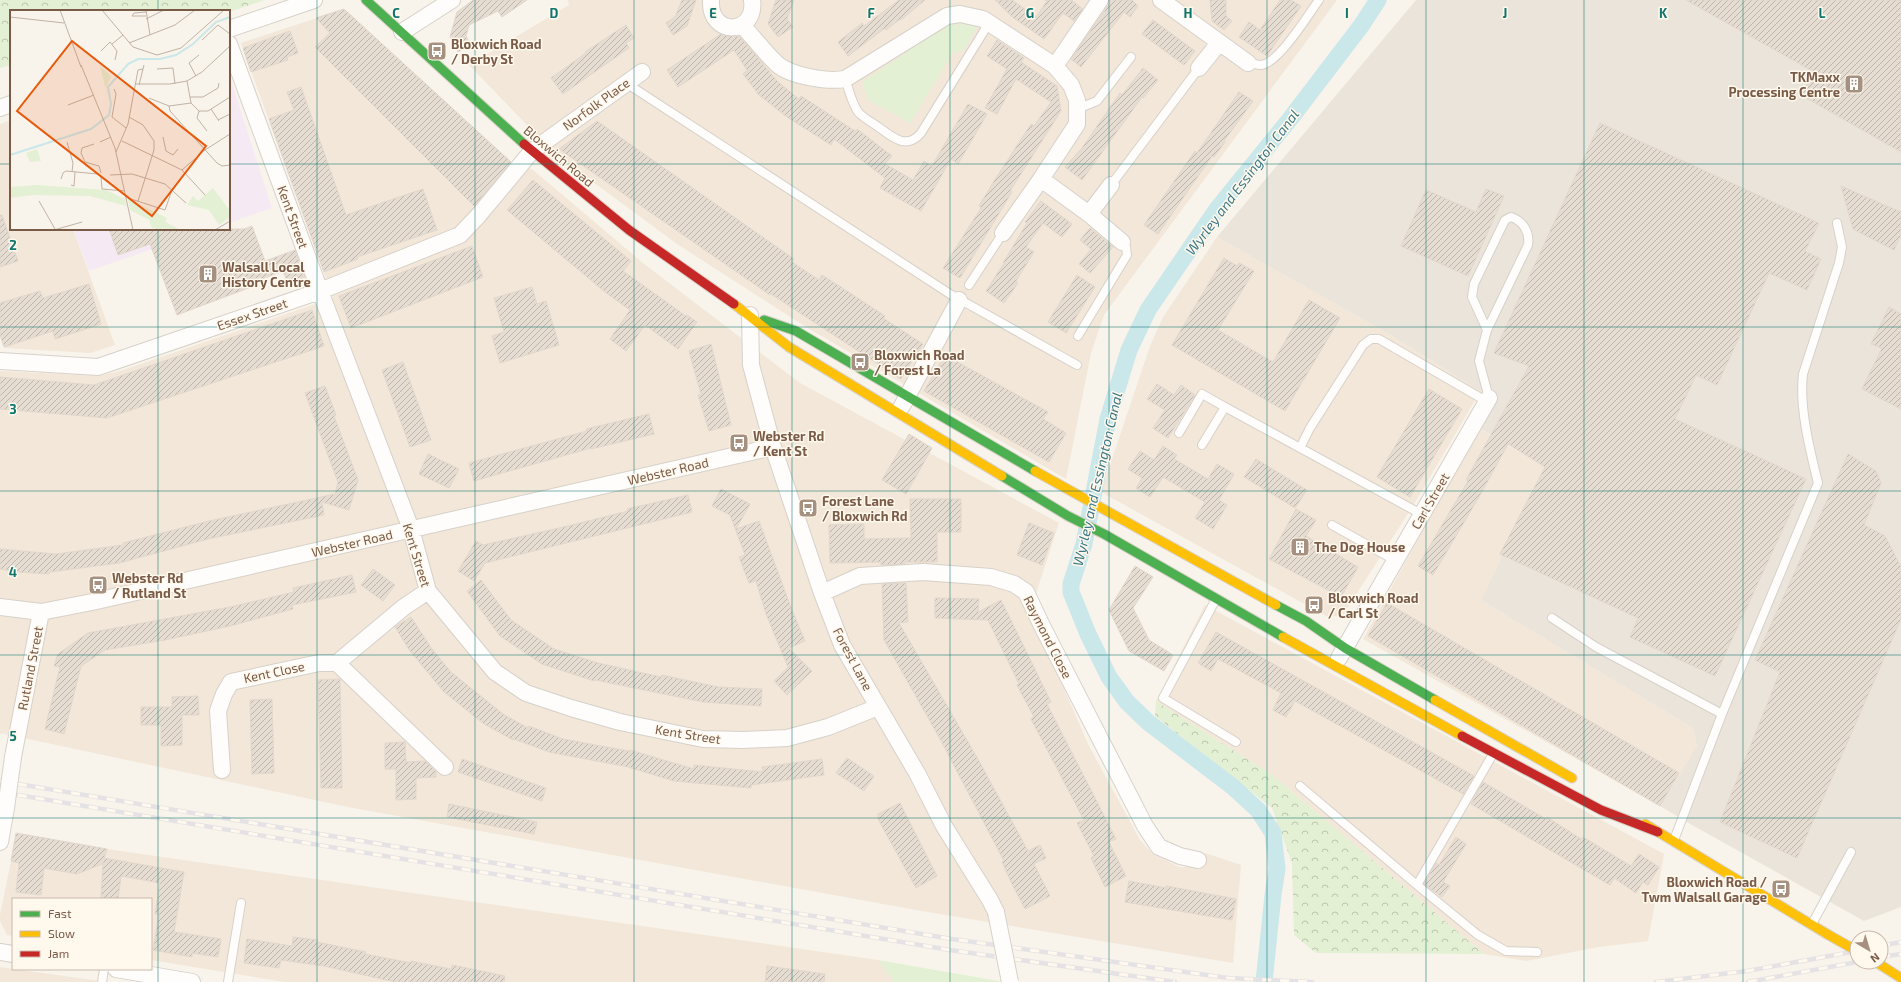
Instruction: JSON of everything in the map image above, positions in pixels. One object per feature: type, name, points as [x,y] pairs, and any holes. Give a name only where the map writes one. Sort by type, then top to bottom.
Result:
[{"type":"main road","name":"Bloxwich Road","points":[[366,0],[532,151],[629,230],[750,315]]},
{"type":"main road","points":[[750,315],[796,331],[907,397],[998,462],[1070,517],[1104,534],[1334,665],[1493,753],[1601,810],[1658,832]]},
{"type":"main road","points":[[750,315],[789,347],[898,413],[998,462],[1073,493],[1111,513],[1306,621],[1345,648],[1578,782]]},
{"type":"main road","points":[[1619,806],[1658,832],[1849,946]]},
{"type":"main road","points":[[1889,969],[1901,978]]},
{"type":"street","points":[[230,29],[314,0]]},
{"type":"street","points":[[402,32],[452,0]]},
{"type":"street","points":[[711,0],[710,11],[715,20],[723,26],[733,28],[742,25],[750,18],[753,8],[752,0]]},
{"type":"street","points":[[1054,66],[1100,0]]},
{"type":"street","points":[[1169,2],[1248,63]]},
{"type":"street","points":[[742,25],[778,66],[809,78],[836,81],[845,79],[947,16],[960,14],[983,18],[1054,66],[1071,85],[1077,100],[1077,124],[1003,233]]},
{"type":"street","points":[[1200,68],[1219,42]]},
{"type":"street","name":"Kent Street","points":[[230,47],[320,290],[411,529],[428,591],[495,672],[526,693],[620,722],[703,739],[743,740],[786,738],[828,727],[878,706]]},
{"type":"street","name":"Norfolk Place","points":[[532,151],[642,72]]},
{"type":"street","points":[[0,108],[10,104]]},
{"type":"street","name":"Essex Street","points":[[0,361],[98,367],[320,290],[460,235],[478,216],[532,151]]},
{"type":"street","points":[[1041,179],[1089,214],[1122,242]]},
{"type":"street","points":[[1089,214],[1111,185]]},
{"type":"street","points":[[898,413],[959,300]]},
{"type":"street","name":"Forest Lane","points":[[750,315],[751,366],[773,447],[822,593],[842,645],[917,774],[944,826],[996,912],[1010,982]]},
{"type":"street","name":"Carl Street","points":[[1334,665],[1423,515],[1488,400]]},
{"type":"street","name":"Webster Road","points":[[0,608],[41,612],[92,602],[773,447]]},
{"type":"street","name":"Raymond Close","points":[[822,593],[860,576],[923,572],[991,577],[1014,584],[1026,592],[1145,826],[1159,847],[1182,849],[1198,860]]},
{"type":"street","points":[[428,591],[404,607],[337,663],[446,767]]},
{"type":"street","name":"Rutland Street","points":[[0,842],[13,757],[41,612]]},
{"type":"street","name":"Kent Close","points":[[222,770],[218,711],[224,694],[231,682],[319,662],[337,663]]},
{"type":"street","points":[[0,952],[12,954]]},
{"type":"street","points":[[124,970],[192,982]]},
{"type":"lane","points":[[1248,63],[1261,65],[1271,60],[1282,50],[1318,0]]},
{"type":"lane","points":[[845,79],[860,114],[896,140],[904,143],[910,142],[917,138],[921,133],[989,23]]},
{"type":"lane","points":[[1077,109],[1097,101],[1131,58]]},
{"type":"lane","points":[[1111,185],[1200,68]]},
{"type":"lane","points":[[626,83],[959,300],[1077,365]]},
{"type":"lane","points":[[1487,330],[1472,297],[1474,284],[1505,220],[1511,217],[1517,220],[1525,228],[1529,236],[1528,245],[1487,330],[1479,361],[1488,400]]},
{"type":"lane","points":[[1674,841],[1722,714],[1818,483],[1801,390],[1803,374],[1840,263],[1842,247],[1837,223]]},
{"type":"lane","points":[[969,285],[1003,233]]},
{"type":"lane","points":[[1078,336],[1127,255],[1126,248],[1122,242]]},
{"type":"lane","points":[[1300,448],[1310,428],[1363,345],[1371,339],[1379,339],[1488,400]]},
{"type":"lane","points":[[1179,433],[1202,394],[1423,515]]},
{"type":"lane","points":[[1202,446],[1225,407]]},
{"type":"lane","points":[[1332,525],[1396,561]]},
{"type":"lane","points":[[1217,599],[1163,698],[1236,742]]},
{"type":"lane","points":[[1552,618],[1596,647],[1722,714]]},
{"type":"lane","points":[[1417,885],[1493,753]]},
{"type":"lane","points":[[1300,786],[1478,935],[1506,951],[1537,952]]},
{"type":"lane","points":[[1812,925],[1851,852]]},
{"type":"lane","points":[[228,982],[241,903]]},
{"type":"lane","points":[[102,982],[104,970]]},
{"type":"shaded area","points":[[568,0],[1337,0],[1104,315],[1091,353],[1066,479],[806,327],[677,244],[554,153],[469,65],[569,5]]},
{"type":"shaded area","points":[[1416,0],[1901,0],[1901,907],[1864,921],[1660,806],[1697,746],[1693,728],[1481,600],[1545,467],[1479,428],[1496,401],[1389,334],[1217,237]]},
{"type":"shaded area","points":[[344,9],[512,163],[533,170],[643,263],[800,383],[1059,523],[1030,612],[1089,746],[1140,840],[1153,854],[1179,867],[1199,867],[1205,853],[1241,865],[1233,963],[916,910],[348,807],[0,733],[0,371],[100,376],[123,370],[333,298],[241,43]]},
{"type":"shaded area","points":[[230,77],[272,208],[230,223]]},
{"type":"shaded area","points":[[10,120],[10,230],[73,230],[115,345],[90,353],[4,347],[0,335],[0,124]]},
{"type":"shaded area","points":[[73,230],[208,230],[89,271]]},
{"type":"shaded area","points":[[1217,237],[1389,334],[1482,392],[1477,397],[1416,501],[1343,615],[1328,617],[1101,492],[1150,346],[1163,317]]},
{"type":"shaded area","points":[[1479,428],[1545,467],[1481,600],[1693,728],[1697,746],[1660,806],[1363,639]]},
{"type":"shaded area","points":[[1205,605],[1664,854],[1648,941],[1599,947],[1526,961],[1484,954],[1272,775],[1156,701]]},
{"type":"shaded area","points":[[107,849],[878,960],[894,982],[285,982],[152,960],[152,898],[12,898],[12,936],[7,935],[0,921],[0,915],[11,861],[77,874],[103,862]]},
{"type":"shaded area","points":[[0,967],[12,970],[108,982],[0,982]]},
{"type":"green space","points":[[0,0],[265,0],[230,12],[230,10],[10,10],[10,65],[0,68]]},
{"type":"green space","points":[[979,24],[963,51],[953,52],[910,123],[868,100],[862,82],[947,25]]},
{"type":"green space","points":[[1156,701],[1272,775],[1484,954],[1316,953],[1294,935],[1292,863],[1272,808],[1155,716]]},
{"type":"green space","points":[[878,960],[1004,982],[894,982]]},
{"type":"building","points":[[473,0],[527,0],[502,17],[498,11],[469,25],[466,36],[470,44],[458,52],[450,37],[457,12]]},
{"type":"building","points":[[682,0],[696,0],[687,26],[673,35],[666,23],[675,17]]},
{"type":"building","points":[[776,0],[794,0],[787,19],[793,27],[778,37],[768,24]]},
{"type":"building","points":[[899,0],[925,0],[901,20],[900,19],[886,30],[885,28],[848,56],[838,42],[862,23],[864,26]]},
{"type":"building","points":[[995,0],[1012,0],[1036,17],[1047,1],[1045,0],[1073,0],[1072,1],[1083,9],[1074,21],[1063,13],[1044,39],[1011,16]]},
{"type":"building","points":[[1109,0],[1132,0],[1138,6],[1130,17],[1124,12],[1081,67],[1071,59],[1110,3]]},
{"type":"building","points":[[1210,0],[1226,0],[1226,16],[1232,21],[1224,30],[1212,21]]},
{"type":"building","points":[[1280,0],[1291,0],[1301,6],[1267,56],[1239,37],[1249,22],[1260,30]]},
{"type":"building","name":"TKMaxx Processing Centre","points":[[1686,0],[1901,0],[1901,152],[1801,95],[1814,72]]},
{"type":"building","points":[[344,9],[511,162],[474,206],[315,47],[330,33],[316,18]]},
{"type":"building","points":[[1153,20],[1195,51],[1184,65],[1142,34]]},
{"type":"building","points":[[626,25],[634,38],[626,43],[629,48],[563,94],[551,78],[586,53],[585,52]]},
{"type":"building","points":[[290,31],[298,53],[287,57],[288,60],[251,72],[243,48]]},
{"type":"building","points":[[721,34],[740,37],[778,82],[799,99],[801,96],[855,131],[857,129],[892,156],[885,164],[913,180],[924,161],[932,166],[968,104],[987,114],[958,164],[951,159],[921,211],[880,188],[885,178],[834,139],[831,145],[787,117],[759,95],[743,74],[747,70],[734,50],[678,87],[667,70]]},
{"type":"building","points":[[997,40],[1024,58],[1021,62],[1057,86],[1061,111],[1010,191],[1012,192],[960,278],[943,268],[981,208],[979,206],[994,181],[1031,124],[1034,126],[1051,102],[1016,79],[997,114],[985,108],[1007,69],[987,56]]},
{"type":"building","points":[[1143,68],[1158,80],[1143,98],[1142,97],[1082,180],[1065,167],[1082,148],[1120,93],[1122,95]]},
{"type":"building","points":[[301,87],[346,215],[423,189],[437,230],[357,257],[358,259],[324,272],[269,119],[294,110],[287,92]]},
{"type":"building","points":[[1239,92],[1253,101],[1214,157],[1212,156],[1158,234],[1144,225],[1195,151],[1197,153]]},
{"type":"building","points":[[597,121],[794,259],[792,262],[819,280],[822,275],[885,316],[883,318],[923,344],[901,379],[771,294],[770,295],[559,149]]},
{"type":"building","points":[[1600,123],[1819,223],[1805,251],[1821,259],[1807,290],[1769,273],[1717,385],[1696,375],[1675,419],[1806,479],[1715,676],[1630,637],[1638,618],[1500,554],[1545,467],[1508,444],[1433,575],[1418,566],[1468,481],[1466,480],[1529,366],[1494,353]]},
{"type":"building","points":[[533,180],[631,261],[623,271],[686,316],[687,315],[697,322],[678,349],[645,325],[626,351],[610,339],[630,310],[605,292],[507,210]]},
{"type":"building","points":[[1841,186],[1901,212],[1901,235],[1894,250],[1853,229]]},
{"type":"building","points":[[1486,189],[1504,196],[1468,276],[1401,246],[1426,190],[1476,212]]},
{"type":"building","points":[[1041,201],[1072,224],[1062,237],[1043,223],[1026,247],[1034,252],[1016,281],[1018,283],[1004,303],[986,291],[1027,223],[1025,222]]},
{"type":"building","points":[[0,215],[2,215],[18,261],[0,267]]},
{"type":"building","points":[[252,226],[265,261],[295,250],[305,277],[288,284],[283,271],[257,281],[259,284],[177,315],[150,244],[118,255],[109,230],[230,230],[244,229]]},
{"type":"building","points":[[1090,228],[1113,247],[1090,273],[1079,264],[1091,249],[1080,240]]},
{"type":"building","points":[[472,246],[483,277],[351,328],[339,296]]},
{"type":"building","points":[[1224,258],[1237,266],[1239,263],[1254,271],[1218,330],[1273,362],[1309,300],[1340,318],[1285,411],[1172,345]]},
{"type":"building","points":[[1077,275],[1095,287],[1066,333],[1048,322]]},
{"type":"building","points":[[89,284],[101,324],[55,339],[53,331],[4,347],[0,335],[0,303],[40,291],[43,298]]},
{"type":"building","points":[[532,287],[537,304],[546,301],[559,345],[500,363],[492,336],[504,332],[494,298]]},
{"type":"building","points":[[1889,307],[1901,314],[1901,409],[1862,389],[1882,348],[1871,344]]},
{"type":"building","points":[[312,310],[324,346],[107,418],[0,409],[0,377],[94,385]]},
{"type":"building","points":[[711,344],[731,425],[709,431],[698,395],[701,394],[689,351]]},
{"type":"building","points":[[945,355],[1048,412],[1043,419],[1066,433],[1049,462],[924,391]]},
{"type":"building","points":[[403,362],[431,440],[410,447],[382,370]]},
{"type":"building","points":[[1157,384],[1174,395],[1181,385],[1195,395],[1168,438],[1153,428],[1165,410],[1147,399]]},
{"type":"building","points":[[325,386],[336,415],[334,416],[358,480],[349,510],[322,502],[324,515],[208,539],[119,563],[50,572],[49,574],[0,569],[0,549],[56,554],[123,545],[123,543],[209,521],[335,494],[338,482],[305,393]]},
{"type":"building","points":[[1429,389],[1462,409],[1410,497],[1377,477]]},
{"type":"building","points":[[649,414],[654,434],[591,448],[474,481],[469,463],[587,431],[586,429]]},
{"type":"building","points":[[909,434],[932,448],[906,494],[882,480]]},
{"type":"building","points":[[1163,446],[1177,455],[1174,459],[1208,479],[1217,464],[1234,474],[1219,500],[1227,505],[1213,529],[1195,518],[1205,502],[1163,477],[1150,497],[1136,488],[1142,478],[1128,469],[1140,451],[1154,460]]},
{"type":"building","points":[[428,454],[459,469],[449,488],[419,474]]},
{"type":"building","points":[[1848,454],[1876,471],[1881,483],[1864,525],[1885,536],[1901,567],[1901,619],[1797,858],[1720,822],[1780,672],[1755,660]]},
{"type":"building","points":[[1256,459],[1307,490],[1295,508],[1244,477]]},
{"type":"building","points":[[721,489],[750,504],[736,529],[759,521],[805,641],[789,648],[812,671],[787,695],[774,681],[788,667],[766,614],[756,581],[749,583],[739,557],[745,555],[730,515],[712,506]]},
{"type":"building","points":[[688,495],[692,512],[485,563],[474,581],[458,571],[476,541],[483,545],[568,526],[628,511],[627,509]]},
{"type":"building","points":[[910,499],[961,499],[961,532],[937,532],[937,562],[905,562],[905,564],[881,565],[881,562],[830,563],[829,525],[864,524],[864,539],[911,538]]},
{"type":"building","name":"The Dog House","points":[[1296,509],[1316,520],[1306,536],[1358,567],[1341,597],[1269,559]]},
{"type":"building","points":[[1029,523],[1054,533],[1042,565],[1017,555]]},
{"type":"building","points":[[1135,566],[1153,577],[1133,608],[1149,640],[1173,655],[1164,671],[1129,651],[1109,610]]},
{"type":"building","points":[[373,569],[395,585],[383,601],[361,585]]},
{"type":"building","points":[[352,575],[356,592],[292,605],[293,609],[230,626],[165,640],[105,650],[81,666],[64,734],[45,729],[60,667],[54,666],[58,654],[88,633],[230,607],[294,592],[293,588]]},
{"type":"building","points":[[481,580],[511,620],[554,649],[598,663],[661,677],[662,675],[718,687],[762,689],[761,706],[703,702],[594,681],[542,664],[500,636],[467,591]]},
{"type":"building","points":[[906,583],[908,622],[899,623],[979,761],[1028,851],[1040,845],[1046,858],[1034,864],[1050,896],[1025,909],[1002,862],[1004,861],[939,737],[884,640],[882,584]]},
{"type":"building","points":[[935,598],[979,599],[978,612],[1001,600],[1051,702],[1047,704],[1116,839],[1109,842],[1126,876],[1105,887],[1091,858],[1094,856],[1077,823],[1084,820],[1031,719],[1034,717],[1017,685],[1019,684],[988,620],[935,618]]},
{"type":"building","points":[[1387,603],[1679,773],[1660,806],[1368,636]]},
{"type":"building","points":[[411,617],[432,649],[451,672],[503,714],[528,728],[529,726],[563,739],[630,750],[694,769],[694,765],[763,772],[762,767],[822,759],[824,775],[751,785],[751,788],[674,781],[628,767],[549,752],[514,739],[513,740],[484,724],[444,692],[410,651],[395,627]]},
{"type":"building","points":[[1216,632],[1474,776],[1463,794],[1295,701],[1286,717],[1273,710],[1281,693],[1218,659],[1211,671],[1198,663]]},
{"type":"building","points":[[340,679],[342,788],[321,788],[318,680]]},
{"type":"building","points":[[198,696],[199,715],[182,715],[182,745],[161,746],[161,725],[141,725],[141,707],[172,707],[172,697]]},
{"type":"building","points":[[272,699],[274,773],[252,774],[250,700]]},
{"type":"building","points":[[405,742],[406,762],[425,761],[436,772],[436,777],[416,778],[416,799],[396,800],[396,769],[385,769],[385,743]]},
{"type":"building","points":[[847,758],[874,776],[864,791],[836,773]]},
{"type":"building","points":[[462,759],[546,788],[542,801],[458,772]]},
{"type":"building","points":[[1483,782],[1546,819],[1547,817],[1581,839],[1583,837],[1631,866],[1639,854],[1659,867],[1648,885],[1643,882],[1636,893],[1614,878],[1610,885],[1471,804]]},
{"type":"building","points":[[900,803],[937,876],[916,888],[878,819],[878,814]]},
{"type":"building","points":[[449,804],[537,822],[534,834],[447,817]]},
{"type":"building","points":[[16,833],[107,849],[104,858],[184,872],[174,932],[221,939],[218,957],[192,953],[192,957],[153,950],[159,914],[155,914],[160,883],[121,876],[118,898],[101,898],[103,862],[102,864],[77,874],[44,868],[41,895],[16,892],[19,863],[11,861]]},
{"type":"building","points":[[1456,837],[1466,844],[1443,882],[1450,886],[1442,897],[1424,884],[1436,863],[1439,865]]},
{"type":"building","points":[[1129,881],[1166,888],[1166,886],[1236,899],[1232,920],[1125,902]]},
{"type":"building","points":[[293,937],[318,940],[317,942],[366,952],[365,954],[411,963],[411,961],[451,969],[452,965],[505,976],[504,982],[395,982],[324,966],[281,960],[279,968],[244,963],[247,939],[292,946]]},
{"type":"building","points":[[767,966],[825,974],[824,982],[765,982]]},
{"type":"waterway","name":"Wyrley and Essington Canal","points":[[1264,982],[1277,869],[1273,833],[1258,810],[1233,787],[1149,723],[1127,702],[1109,677],[1088,634],[1071,592],[1071,584],[1084,544],[1108,419],[1129,350],[1148,310],[1217,209],[1290,119],[1361,26],[1378,0]]},
{"type":"railway","points":[[0,781],[952,939],[1228,978],[1312,982]]},
{"type":"railway","points":[[0,792],[950,950],[1175,982]]},
{"type":"railway","points":[[1889,944],[1901,942]]},
{"type":"railway","points":[[1656,982],[1747,971],[1849,952]]},
{"type":"railway","points":[[1889,956],[1901,954]]},
{"type":"railway","points":[[1748,982],[1849,963]]},
{"type":"traffic: fast","points":[[366,0],[524,144]]},
{"type":"traffic: fast","points":[[764,320],[796,331],[1035,471]]},
{"type":"traffic: fast","points":[[1002,476],[1068,516],[1104,534],[1283,637]]},
{"type":"traffic: fast","points":[[1276,605],[1306,621],[1345,648],[1435,700]]},
{"type":"traffic: slow","points":[[734,304],[789,347],[1002,476]]},
{"type":"traffic: slow","points":[[1035,471],[1276,605]]},
{"type":"traffic: slow","points":[[1283,637],[1462,736]]},
{"type":"traffic: slow","points":[[1435,700],[1572,778]]},
{"type":"traffic: slow","points":[[1645,824],[1827,934]]},
{"type":"traffic: slow","points":[[1827,934],[1849,946]]},
{"type":"traffic: slow","points":[[1888,970],[1901,978]]},
{"type":"traffic: jam","points":[[524,144],[629,230],[734,304]]},
{"type":"traffic: jam","points":[[1462,736],[1601,810],[1658,832]]},
{"type":"place","name":"Bloxwich Road / Derby St","points":[[437,51]]},
{"type":"place","name":"TKMaxx Processing Centre","points":[[1854,84]]},
{"type":"place","name":"Walsall Local History Centre","points":[[208,274]]},
{"type":"place","name":"Bloxwich Road / Forest La","points":[[860,362]]},
{"type":"place","name":"Webster Rd / Kent St","points":[[739,443]]},
{"type":"place","name":"Forest Lane / Bloxwich Rd","points":[[808,508]]},
{"type":"place","name":"The Dog House","points":[[1300,547]]},
{"type":"place","name":"Webster Rd / Rutland St","points":[[98,585]]},
{"type":"place","name":"Bloxwich Road / Carl St","points":[[1314,605]]},
{"type":"place","name":"Bloxwich Road / Twm Walsall Garage","points":[[1781,889]]}]
